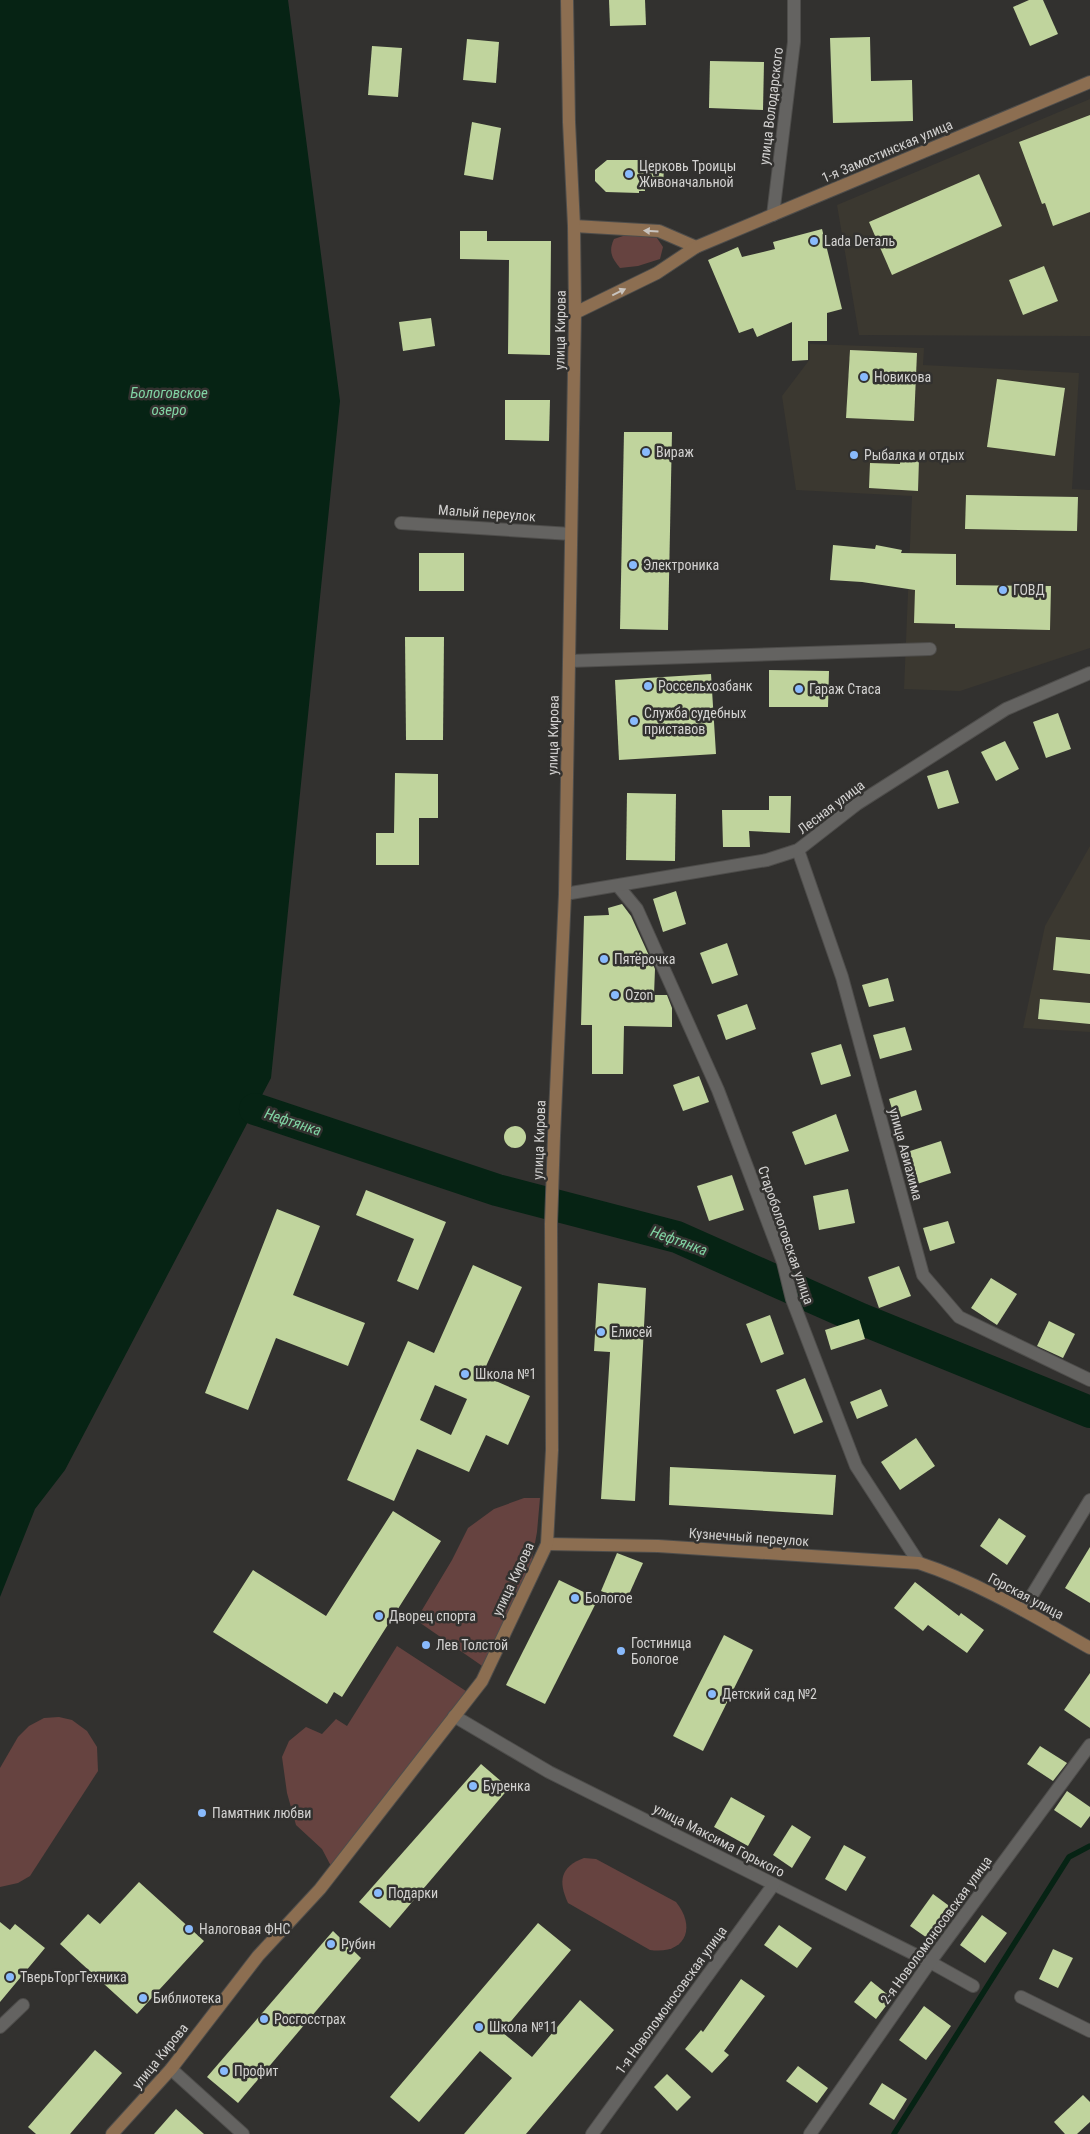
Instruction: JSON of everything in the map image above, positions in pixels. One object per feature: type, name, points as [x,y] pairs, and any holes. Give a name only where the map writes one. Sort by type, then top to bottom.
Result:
[{"type":"main road","name":"улица Кирова","points":[[112,2134],[171,2069],[258,1956],[320,1889],[482,1680],[547,1544],[552,1450],[551,1224],[565,894],[575,313],[574,226],[569,122],[568,0]]},
{"type":"main road","name":"1-я Замостинская улица","points":[[575,313],[658,273],[696,247],[1090,82]]},
{"type":"main road","points":[[574,226],[659,231],[696,247]]},
{"type":"main road","name":"Кузнечный переулок","points":[[547,1544],[658,1546],[920,1563],[948,1572]]},
{"type":"main road","name":"Горская улица","points":[[948,1572],[1023,1610],[1090,1648]]},
{"type":"street","name":"улица Володарского","points":[[773,215],[794,42],[794,0]]},
{"type":"street","name":"Малый переулок","points":[[401,523],[571,534]]},
{"type":"street","points":[[569,661],[930,649]]},
{"type":"street","name":"Лесная улица","points":[[565,894],[767,860],[798,850],[857,804],[1006,709],[1090,673]]},
{"type":"street","name":"улица Авиахима","points":[[798,850],[842,977],[922,1275],[959,1318],[1090,1380]]},
{"type":"street","name":"Старобологовская улица","points":[[618,886],[638,909],[718,1090],[783,1262],[792,1299],[856,1466],[920,1563]]},
{"type":"street","points":[[1023,1610],[1090,1500]]},
{"type":"street","name":"улица Максима Горького","points":[[454,1716],[549,1772],[930,1962],[973,1986]]},
{"type":"street","name":"2-я Новоломоносовская улица","points":[[810,2134],[930,1962],[1090,1745]]},
{"type":"street","name":"1-я Новоломоносовская улица","points":[[592,2134],[774,1884]]},
{"type":"street","points":[[1020,1997],[1090,2031]]},
{"type":"street","points":[[0,2027],[23,2005]]},
{"type":"street","points":[[171,2069],[243,2134]]},
{"type":"shaded area","points":[[1090,99],[1090,336],[859,335],[837,205]]},
{"type":"shaded area","points":[[626,235],[657,238],[663,247],[660,259],[638,266],[620,268],[613,258],[611,248],[614,239]]},
{"type":"shaded area","points":[[810,344],[924,348],[923,365],[1079,373],[1072,489],[1090,490],[1090,648],[960,691],[904,689],[912,496],[796,490],[782,396],[810,359]]},
{"type":"shaded area","points":[[1090,846],[1090,1032],[1023,1028],[1045,926]]},
{"type":"shaded area","points":[[524,1498],[540,1498],[537,1532],[530,1570],[488,1670],[416,1620],[452,1560],[468,1528],[494,1509]]},
{"type":"shaded area","points":[[397,1646],[472,1695],[332,1868],[322,1849],[296,1825],[287,1793],[282,1757],[289,1741],[306,1727],[322,1734],[336,1719],[347,1726]]},
{"type":"shaded area","points":[[59,1717],[72,1720],[87,1731],[97,1747],[98,1771],[30,1876],[18,1883],[0,1887],[0,1768],[18,1737],[29,1726],[44,1718]]},
{"type":"shaded area","points":[[584,1858],[596,1859],[676,1902],[686,1921],[684,1938],[679,1944],[672,1948],[650,1950],[568,1903],[563,1888],[563,1876],[570,1866]]},
{"type":"water","name":"Бологовское озеро","points":[[0,0],[288,0],[340,401],[271,1078],[65,1470],[35,1509],[0,1597]]},
{"type":"building","points":[[609,0],[645,0],[646,25],[610,26]]},
{"type":"building","points":[[1029,0],[1043,0],[1058,34],[1030,46],[1013,7]]},
{"type":"building","points":[[870,37],[871,81],[912,80],[913,121],[833,123],[830,38]]},
{"type":"building","points":[[467,39],[499,42],[496,83],[463,80]]},
{"type":"building","points":[[372,46],[402,48],[398,97],[368,95]]},
{"type":"building","points":[[710,61],[764,62],[763,110],[709,108]]},
{"type":"building","points":[[1090,115],[1090,212],[1053,226],[1045,203],[1042,204],[1019,142]]},
{"type":"building","points":[[472,122],[501,128],[493,180],[464,175]]},
{"type":"building","name":"Церковь Троицы Живоначальной","points":[[607,160],[640,160],[640,163],[645,163],[645,165],[664,166],[663,189],[645,189],[645,191],[639,191],[639,193],[606,192],[595,181],[595,170]]},
{"type":"building","points":[[979,174],[1002,226],[892,275],[869,222]]},
{"type":"building","points":[[822,229],[842,309],[827,313],[827,341],[808,341],[808,360],[792,361],[792,322],[757,337],[753,328],[739,333],[708,260],[738,247],[742,257],[775,249],[773,242]]},
{"type":"building","points":[[460,231],[487,231],[487,241],[551,241],[550,355],[508,354],[509,260],[460,259]]},
{"type":"building","points":[[1044,266],[1058,301],[1023,315],[1009,280]]},
{"type":"building","points":[[431,318],[435,346],[403,351],[399,322]]},
{"type":"building","points":[[850,350],[917,353],[914,421],[846,418]]},
{"type":"building","points":[[997,379],[1065,388],[1055,456],[987,447]]},
{"type":"building","points":[[505,400],[550,400],[549,441],[505,440]]},
{"type":"building","points":[[624,432],[672,432],[668,630],[620,629]]},
{"type":"building","points":[[900,458],[919,459],[918,491],[869,488],[870,463],[900,464]]},
{"type":"building","points":[[966,495],[1078,497],[1077,531],[965,529]]},
{"type":"building","points":[[833,545],[875,549],[876,545],[902,550],[901,553],[956,554],[956,585],[1051,586],[1050,630],[955,628],[955,624],[914,623],[915,590],[862,582],[830,580]]},
{"type":"building","points":[[419,553],[464,553],[464,591],[419,591]]},
{"type":"building","points":[[405,637],[444,637],[443,740],[406,740]]},
{"type":"building","name":"Гараж Стаса","points":[[769,670],[829,671],[828,707],[769,707]]},
{"type":"building","points":[[711,674],[716,754],[619,760],[615,680]]},
{"type":"building","points":[[1058,713],[1071,749],[1046,758],[1033,722]]},
{"type":"building","points":[[1005,741],[1019,769],[996,781],[981,752]]},
{"type":"building","points":[[948,770],[959,803],[938,809],[927,776]]},
{"type":"building","points":[[395,773],[438,774],[438,818],[419,818],[419,865],[376,865],[376,833],[394,833]]},
{"type":"building","points":[[627,793],[676,794],[675,861],[626,860]]},
{"type":"building","points":[[769,796],[791,796],[790,833],[749,831],[750,847],[723,847],[722,810],[769,810]]},
{"type":"building","points":[[676,891],[686,924],[663,932],[653,899]]},
{"type":"building","points":[[622,904],[631,916],[655,969],[654,995],[667,995],[672,1008],[672,1027],[624,1026],[623,1074],[592,1074],[592,1025],[581,1025],[584,916],[609,915],[608,908]]},
{"type":"building","points":[[1056,937],[1090,940],[1090,974],[1053,970]]},
{"type":"building","points":[[727,943],[738,975],[712,984],[700,953]]},
{"type":"building","points":[[888,978],[894,1001],[869,1007],[862,985]]},
{"type":"building","points":[[1040,999],[1090,1003],[1090,1024],[1038,1019]]},
{"type":"building","points":[[747,1004],[756,1029],[726,1040],[717,1015]]},
{"type":"building","points":[[905,1027],[912,1050],[880,1059],[873,1035]]},
{"type":"building","points":[[841,1044],[851,1076],[821,1085],[811,1053]]},
{"type":"building","points":[[699,1076],[709,1102],[683,1111],[673,1085]]},
{"type":"building","points":[[916,1090],[922,1110],[895,1119],[889,1099]]},
{"type":"building","points":[[836,1114],[849,1151],[805,1165],[792,1132]]},
{"type":"building","points":[[515,1126],[525,1133],[526,1137],[519,1147],[515,1148],[505,1141],[504,1137],[511,1127]]},
{"type":"building","points":[[941,1141],[951,1173],[917,1184],[907,1152]]},
{"type":"building","points":[[732,1175],[744,1210],[709,1221],[697,1186]]},
{"type":"building","points":[[848,1189],[855,1223],[819,1230],[813,1196]]},
{"type":"building","points":[[366,1190],[446,1222],[418,1290],[397,1281],[414,1239],[356,1215]]},
{"type":"building","points":[[277,1209],[320,1226],[293,1295],[365,1323],[348,1366],[276,1338],[248,1410],[205,1393]]},
{"type":"building","points":[[948,1221],[955,1243],[930,1251],[923,1228]]},
{"type":"building","points":[[473,1265],[522,1287],[482,1375],[530,1396],[508,1445],[486,1435],[469,1472],[417,1449],[394,1501],[347,1480],[408,1341],[434,1353]],"holes":[[[435,1385],[467,1399],[451,1435],[420,1420]]]},
{"type":"building","points":[[899,1266],[911,1296],[879,1308],[868,1277]]},
{"type":"building","points":[[991,1278],[1017,1294],[997,1325],[971,1308]]},
{"type":"building","points":[[598,1283],[646,1288],[635,1501],[601,1499],[610,1352],[594,1351]]},
{"type":"building","points":[[770,1315],[784,1354],[761,1363],[746,1324]]},
{"type":"building","points":[[859,1319],[865,1339],[831,1350],[825,1330]]},
{"type":"building","points":[[1049,1321],[1075,1334],[1063,1358],[1037,1346]]},
{"type":"building","points":[[805,1378],[823,1422],[794,1434],[776,1390]]},
{"type":"building","points":[[881,1389],[888,1406],[857,1419],[850,1402]]},
{"type":"building","points":[[916,1438],[935,1466],[900,1490],[881,1462]]},
{"type":"building","points":[[670,1467],[836,1475],[833,1515],[669,1505]]},
{"type":"building","points":[[393,1511],[441,1541],[342,1697],[334,1692],[327,1704],[213,1632],[253,1570],[326,1616]]},
{"type":"building","points":[[999,1518],[1026,1536],[1007,1565],[980,1546]]},
{"type":"building","points":[[1090,1547],[1090,1603],[1065,1588]]},
{"type":"building","points":[[617,1553],[643,1563],[626,1601],[601,1591]]},
{"type":"building","points":[[559,1580],[598,1599],[545,1704],[506,1685]]},
{"type":"building","points":[[915,1582],[959,1616],[961,1613],[984,1630],[967,1653],[928,1625],[923,1631],[894,1608]]},
{"type":"building","points":[[724,1635],[753,1650],[703,1751],[673,1736]]},
{"type":"building","points":[[1090,1673],[1090,1728],[1064,1710]]},
{"type":"building","points":[[1040,1746],[1067,1763],[1053,1781],[1027,1764]]},
{"type":"building","points":[[481,1764],[509,1788],[390,1928],[359,1902]]},
{"type":"building","points":[[1067,1791],[1090,1807],[1090,1816],[1081,1828],[1054,1810]]},
{"type":"building","points":[[731,1797],[765,1816],[748,1846],[714,1827]]},
{"type":"building","points":[[792,1825],[811,1837],[792,1868],[773,1855]]},
{"type":"building","points":[[844,1845],[866,1857],[846,1891],[825,1879]]},
{"type":"building","points":[[139,1882],[204,1941],[137,2014],[60,1944],[88,1914],[100,1924]]},
{"type":"building","points":[[933,1894],[952,1908],[930,1940],[910,1926]]},
{"type":"building","points":[[982,1915],[1007,1933],[985,1963],[960,1945]]},
{"type":"building","points":[[0,1922],[10,1930],[15,1924],[45,1948],[0,2002]]},
{"type":"building","points":[[538,1923],[571,1950],[502,2032],[532,2057],[580,2000],[614,2030],[526,2134],[464,2134],[512,2078],[480,2051],[419,2122],[390,2097]]},
{"type":"building","points":[[779,1925],[812,1948],[797,1968],[764,1945]]},
{"type":"building","points":[[333,1931],[361,1958],[238,2103],[207,2077]]},
{"type":"building","points":[[1053,1949],[1073,1958],[1058,1988],[1039,1979]]},
{"type":"building","points":[[741,1979],[765,1996],[724,2051],[729,2055],[712,2073],[685,2049],[701,2030],[703,2032]]},
{"type":"building","points":[[871,1981],[892,1998],[876,2019],[854,2002]]},
{"type":"building","points":[[924,2006],[951,2026],[926,2060],[899,2040]]},
{"type":"building","points":[[95,2050],[122,2073],[70,2134],[36,2134],[28,2127]]},
{"type":"building","points":[[798,2066],[828,2088],[817,2103],[786,2081]]},
{"type":"building","points":[[667,2074],[691,2097],[677,2111],[654,2087]]},
{"type":"building","points":[[882,2083],[907,2099],[894,2120],[869,2104]]},
{"type":"building","points":[[1083,2095],[1090,2102],[1090,2122],[1077,2134],[1065,2134],[1054,2122]]},
{"type":"building","points":[[176,2109],[204,2134],[154,2134]]},
{"type":"waterway","name":"Нефтянка","points":[[255,1109],[497,1190],[677,1237],[861,1319],[1090,1412]]},
{"type":"waterway","points":[[894,2134],[1069,1857],[1090,1846]]},
{"type":"place","name":"Церковь Троицы Живоначальной","points":[[629,174]]},
{"type":"place","name":"Lada Dеталь","points":[[814,241]]},
{"type":"place","name":"Новикова","points":[[864,377]]},
{"type":"place","name":"Вираж","points":[[646,452]]},
{"type":"place","name":"Рыбалка и отдых","points":[[854,455]]},
{"type":"place","name":"Электроника","points":[[633,565]]},
{"type":"place","name":"ГОВД","points":[[1003,590]]},
{"type":"place","name":"Россельхозбанк","points":[[648,686]]},
{"type":"place","name":"Гараж Стаса","points":[[799,689]]},
{"type":"place","name":"Служба судебных приставов","points":[[634,721]]},
{"type":"place","name":"Пятёрочка","points":[[604,959]]},
{"type":"place","name":"Ozon","points":[[615,995]]},
{"type":"place","name":"Елисей","points":[[601,1332]]},
{"type":"place","name":"Школа №1","points":[[465,1374]]},
{"type":"place","name":"Бологое","points":[[575,1598]]},
{"type":"place","name":"Дворец спорта","points":[[379,1616]]},
{"type":"place","name":"Лев Толстой","points":[[426,1645]]},
{"type":"place","name":"Гостиница Бологое","points":[[621,1651]]},
{"type":"place","name":"Детский сад №2","points":[[712,1694]]},
{"type":"place","name":"Буренка","points":[[473,1786]]},
{"type":"place","name":"Памятник любви","points":[[202,1813]]},
{"type":"place","name":"Подарки","points":[[378,1893]]},
{"type":"place","name":"Налоговая ФНС","points":[[189,1929]]},
{"type":"place","name":"Рубин","points":[[331,1944]]},
{"type":"place","name":"ТверьТоргТехника","points":[[10,1977]]},
{"type":"place","name":"Библиотека","points":[[143,1998]]},
{"type":"place","name":"Росгосстрах","points":[[264,2019]]},
{"type":"place","name":"Школа №11","points":[[479,2027]]},
{"type":"place","name":"Профит","points":[[224,2071]]}]
